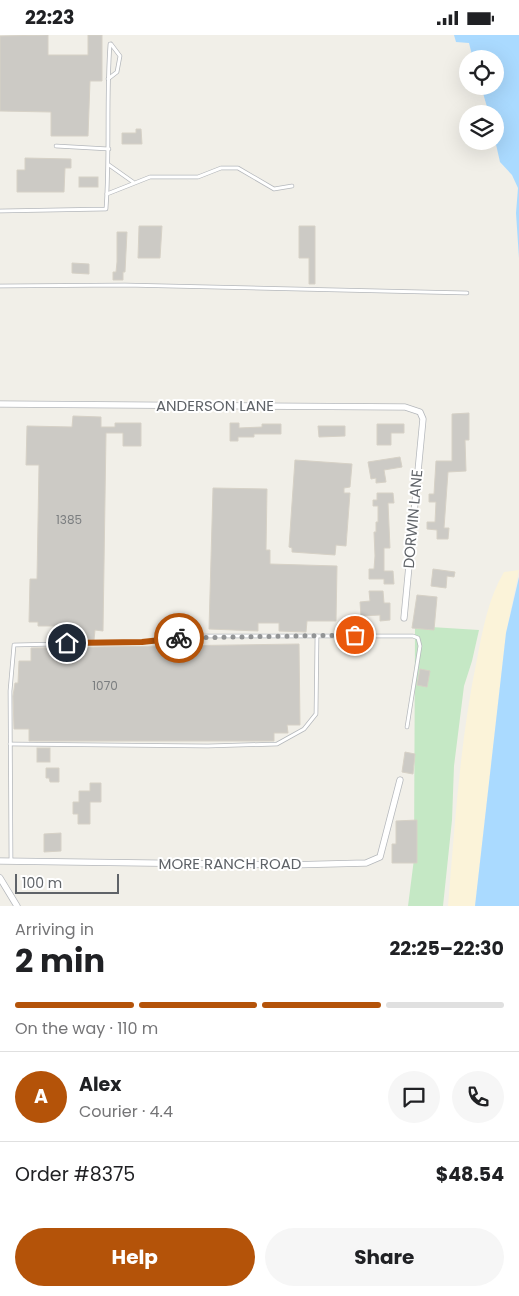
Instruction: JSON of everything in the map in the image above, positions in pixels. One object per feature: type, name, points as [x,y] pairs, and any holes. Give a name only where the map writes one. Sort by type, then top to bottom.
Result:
[{"type":"street","name":"ANDERSON LANE","points":[[0,404],[405,407],[420,412],[423,419]]},
{"type":"street","name":"DORWIN LANE","points":[[404,618],[423,419]]},
{"type":"street","name":"MORE RANCH ROAD","points":[[0,861],[289,865],[366,863],[380,857],[400,780]]},
{"type":"street","points":[[0,878],[17,906]]},
{"type":"lane","points":[[0,211],[106,209],[109,164],[108,79],[110,44],[120,56],[117,72],[108,79]]},
{"type":"lane","points":[[56,146],[109,149]]},
{"type":"lane","points":[[109,164],[133,182]]},
{"type":"lane","points":[[107,194],[133,182],[150,177],[198,177],[221,168],[238,168],[274,189],[292,187]]},
{"type":"lane","points":[[0,286],[135,285],[467,293]]},
{"type":"lane","points":[[11,861],[10,691],[14,645],[142,642],[196,636],[402,636],[418,638],[419,656],[407,727]]},
{"type":"lane","points":[[10,744],[208,746],[277,744],[304,729],[316,715],[317,636]]},
{"type":"green space","points":[[415,626],[479,630],[464,686],[454,766],[452,820],[443,906],[408,906],[414,859]]},
{"type":"sand","points":[[519,570],[506,633],[475,906],[448,906],[462,751],[471,690],[482,637],[490,603],[498,582],[504,572]]},
{"type":"water","points":[[454,35],[519,35],[519,258],[516,213],[518,188],[512,175],[500,162],[497,150],[504,150],[504,105],[486,105],[484,95],[504,95],[504,50],[471,50],[469,43],[456,42]]},
{"type":"water","points":[[519,577],[519,906],[475,906],[506,633]]},
{"type":"building","points":[[48,35],[48,55],[88,55],[88,35],[102,35],[102,81],[90,81],[88,136],[51,136],[51,112],[0,111],[0,36]]},
{"type":"building","points":[[136,129],[141,129],[142,144],[122,144],[122,133],[136,133]]},
{"type":"building","points":[[25,158],[71,159],[71,168],[65,168],[64,192],[17,192],[17,170],[25,170]]},
{"type":"building","points":[[79,177],[98,177],[98,187],[79,187]]},
{"type":"building","points":[[139,226],[162,226],[160,258],[138,258]]},
{"type":"building","points":[[299,226],[315,226],[315,284],[309,284],[309,258],[299,258]]},
{"type":"building","points":[[117,232],[127,232],[123,280],[113,280],[113,272],[116,272],[117,262]]},
{"type":"building","points":[[72,263],[89,264],[89,274],[72,273]]},
{"type":"building","points":[[469,413],[469,440],[465,440],[466,471],[448,472],[444,528],[449,528],[448,539],[437,539],[437,530],[427,529],[427,522],[435,522],[436,502],[429,502],[429,494],[434,494],[436,461],[452,461],[452,414]]},
{"type":"building","points":[[73,416],[101,417],[101,427],[115,427],[115,423],[141,423],[141,446],[123,446],[123,433],[106,433],[103,631],[95,630],[94,640],[65,640],[65,626],[38,626],[38,622],[29,622],[30,579],[37,579],[39,465],[26,465],[27,426],[72,427]]},
{"type":"building","points":[[230,423],[239,423],[239,428],[262,427],[262,424],[281,424],[281,434],[254,434],[254,437],[238,437],[238,441],[230,441]]},
{"type":"building","points":[[377,424],[404,424],[404,433],[391,433],[391,445],[377,445]]},
{"type":"building","points":[[318,426],[345,426],[345,436],[319,437]]},
{"type":"building","points":[[400,457],[402,467],[384,470],[386,482],[376,483],[376,478],[371,479],[368,462]]},
{"type":"building","points":[[295,460],[352,464],[350,487],[344,488],[344,493],[350,493],[346,546],[336,545],[335,555],[292,552],[292,548],[289,547]]},
{"type":"building","points":[[213,488],[267,489],[266,550],[270,550],[270,564],[337,566],[336,621],[307,621],[306,632],[279,631],[279,623],[258,623],[258,631],[209,629]]},
{"type":"building","points":[[377,493],[393,493],[394,503],[388,503],[390,548],[384,548],[384,571],[393,571],[394,584],[384,584],[384,579],[369,579],[369,569],[374,569],[374,532],[376,532],[376,522],[378,522],[378,506],[373,506],[373,500],[377,500]]},
{"type":"building","points":[[433,569],[455,572],[454,577],[447,576],[446,588],[431,586]]},
{"type":"building","points":[[369,591],[383,591],[384,603],[390,603],[390,620],[380,621],[380,615],[361,616],[360,602],[370,601]]},
{"type":"building","points":[[417,595],[437,597],[434,630],[412,628]]},
{"type":"building","points":[[299,644],[300,725],[287,725],[288,733],[274,733],[274,741],[29,741],[29,729],[14,729],[13,696],[15,683],[18,683],[19,661],[31,661],[31,648]]},
{"type":"building","points":[[420,669],[430,671],[427,687],[417,685]]},
{"type":"building","points":[[37,748],[50,748],[50,762],[37,762]]},
{"type":"building","points":[[405,752],[415,754],[413,774],[402,772]]},
{"type":"building","points":[[46,768],[59,768],[59,782],[50,782],[49,778],[46,778]]},
{"type":"building","points":[[90,783],[101,783],[101,802],[90,802],[90,824],[78,824],[78,814],[73,814],[73,802],[79,802],[79,791],[90,791]]},
{"type":"building","points":[[417,820],[417,863],[392,863],[392,844],[396,844],[396,821]]},
{"type":"building","points":[[61,833],[61,851],[44,852],[44,834]]},
{"type":"way so far","points":[[179,638],[196,636],[355,635]]},
{"type":"route","points":[[67,643],[142,642],[179,638]]}]
